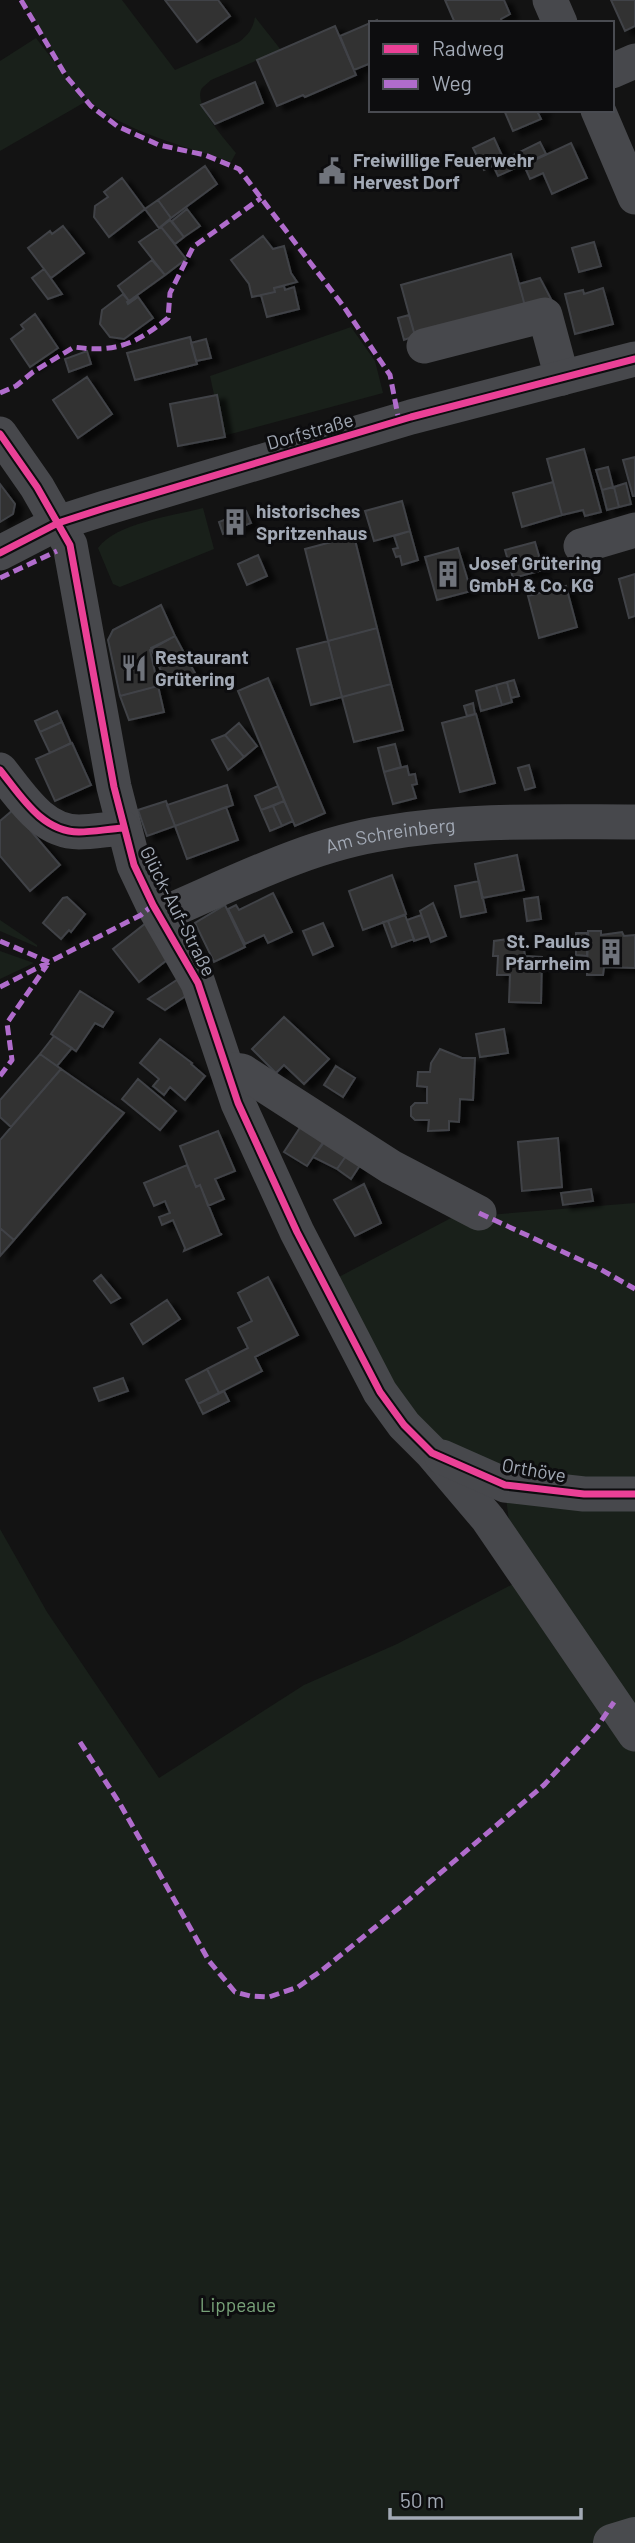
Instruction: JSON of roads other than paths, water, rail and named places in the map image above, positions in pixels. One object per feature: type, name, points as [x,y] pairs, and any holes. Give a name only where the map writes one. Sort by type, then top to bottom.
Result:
[{"type":"main road","points":[[612,2543],[635,2536]]},
{"type":"street","points":[[550,0],[559,21]]},
{"type":"street","points":[[614,70],[635,61]]},
{"type":"street","points":[[599,112],[635,197]]},
{"type":"street","points":[[425,346],[545,315],[562,378]]},
{"type":"street","name":"Dorfstraße","points":[[0,554],[58,523],[411,418],[635,359]]},
{"type":"street","name":"Glück-Auf-Straße","points":[[0,434],[37,487],[70,545],[123,828],[134,866],[198,983],[238,1103],[296,1232],[380,1392],[404,1425],[432,1453]]},
{"type":"street","points":[[581,546],[635,530]]},
{"type":"street","points":[[0,770],[38,816],[54,827],[76,832],[123,828]]},
{"type":"street","name":"Am Schreinberg","points":[[160,915],[306,853],[383,833],[484,821],[635,822]]},
{"type":"street","points":[[226,1069],[242,1071],[391,1167],[479,1213]]},
{"type":"street","points":[[432,1453],[488,1519],[635,1734]]},
{"type":"street","name":"Orthöve","points":[[432,1453],[505,1485],[584,1494],[635,1494]]},
{"type":"place","name":"Freiwillige Feuerwehr Hervest Dorf","points":[[332,171]]},
{"type":"place","name":"historisches Spritzenhaus","points":[[235,522]]},
{"type":"place","name":"Josef Grütering GmbH & Co. KG","points":[[448,574]]},
{"type":"place","name":"Restaurant Grütering","points":[[134,668]]},
{"type":"place","name":"St. Paulus Pfarrheim","points":[[611,952]]},
{"type":"park label","name":"Lippeaue","points":[[238,2305]]}]
